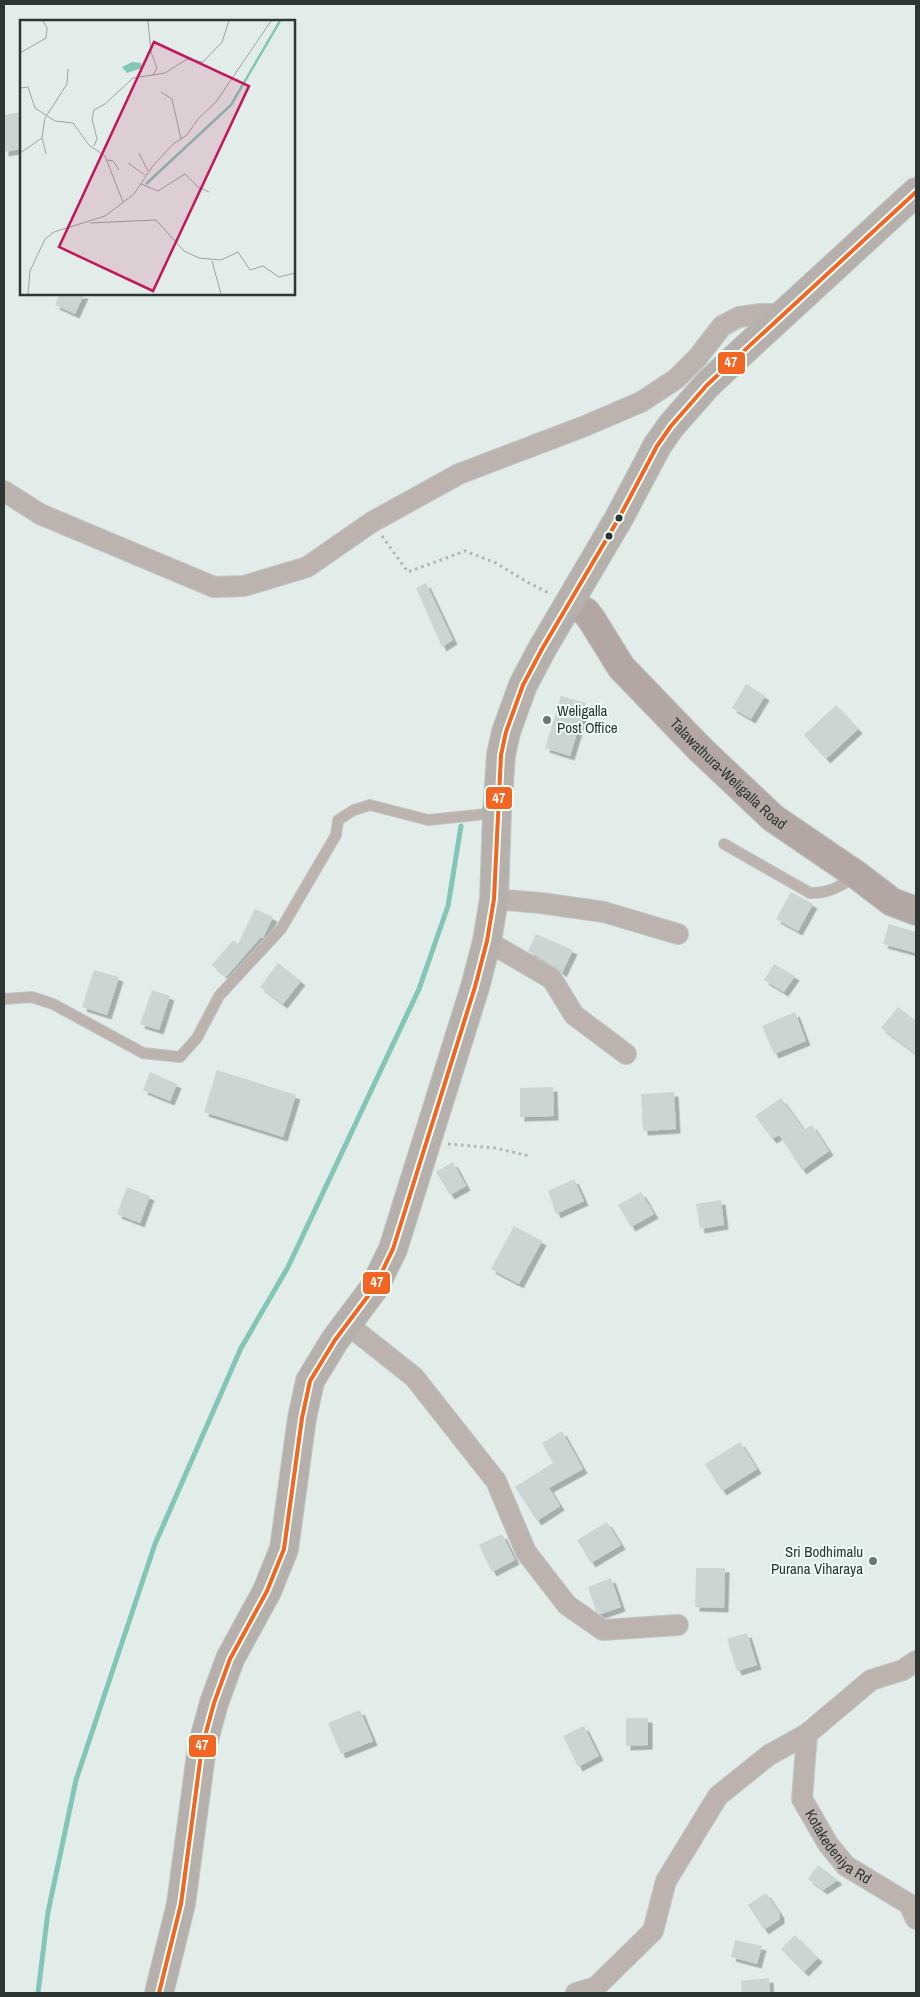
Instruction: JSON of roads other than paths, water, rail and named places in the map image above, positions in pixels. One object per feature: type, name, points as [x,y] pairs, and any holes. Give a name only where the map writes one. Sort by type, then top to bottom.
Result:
[{"type":"highway","points":[[159,1993],[181,1904],[202,1747],[208,1722],[230,1659],[267,1590],[284,1550],[302,1418],[310,1380],[347,1324],[364,1304],[384,1270],[393,1249],[475,987],[487,941],[494,899],[501,755],[514,706],[542,649],[619,518],[657,446],[670,426],[707,385],[781,314],[821,281],[916,192]]},
{"type":"street","points":[[4,491],[40,514],[214,587],[244,586],[307,568],[372,522],[459,474],[585,426],[641,402],[676,379],[698,357],[722,326],[739,317],[781,314]]},
{"type":"street","name":"Talawathura-Weligalla Road","points":[[570,603],[586,612],[621,667],[700,748],[773,818],[858,876],[892,902],[916,912]]},
{"type":"street","points":[[494,899],[541,903],[604,912],[678,934]]},
{"type":"street","points":[[487,941],[552,979],[574,1015],[626,1054]]},
{"type":"street","points":[[347,1324],[414,1377],[496,1481],[526,1552],[567,1604],[603,1630],[678,1625]]},
{"type":"street","points":[[576,1993],[596,1987],[653,1931],[666,1881],[718,1796],[769,1756],[807,1734],[871,1680],[903,1670],[916,1661]]},
{"type":"street","name":"Kotakedeniya Rd","points":[[807,1734],[802,1799],[815,1822],[828,1844],[846,1866],[909,1904],[916,1919]]},
{"type":"lane","points":[[4,999],[32,997],[53,1004],[143,1053],[180,1057],[197,1038],[219,996],[281,930],[336,835],[338,820],[354,810],[370,804],[428,820],[497,813]]},
{"type":"lane","points":[[724,844],[810,893],[820,894],[831,891],[858,876]]},
{"type":"waterway","points":[[38,1993],[48,1912],[76,1780],[155,1544],[241,1348],[288,1267],[419,989],[448,906],[461,826]]},
{"type":"place","name":"Weligalla Post Office","points":[[547,720]]},
{"type":"place","name":"Sri Bodhimalu Purana Viharaya","points":[[873,1561]]}]
